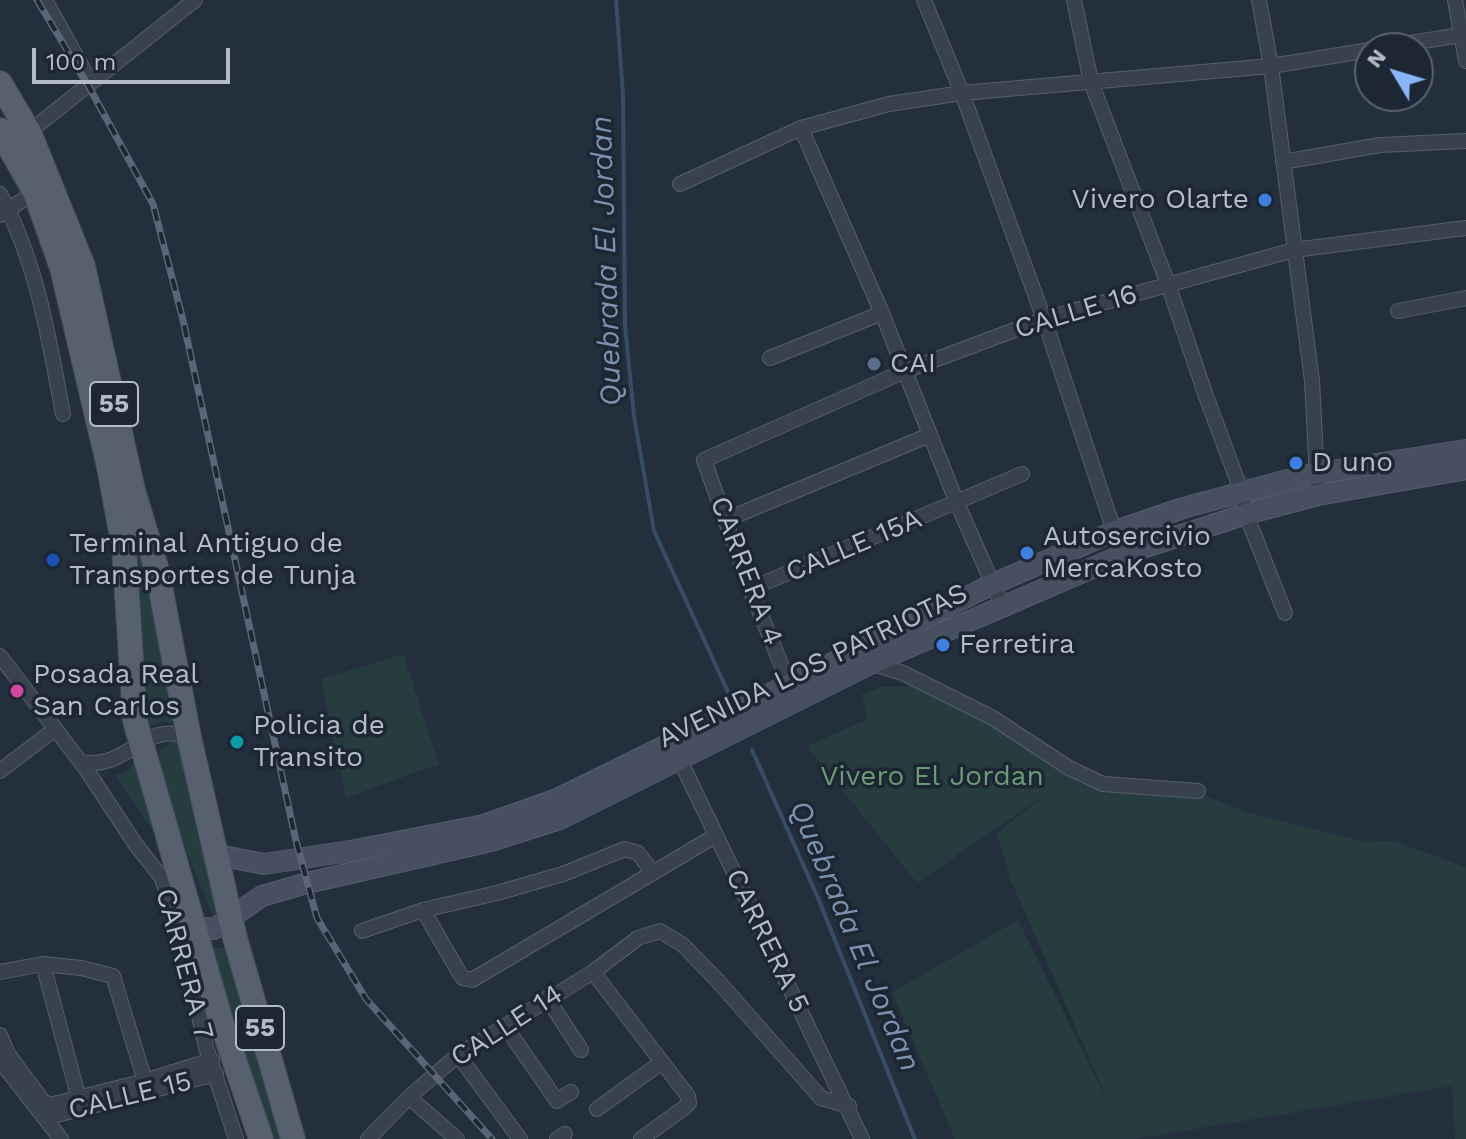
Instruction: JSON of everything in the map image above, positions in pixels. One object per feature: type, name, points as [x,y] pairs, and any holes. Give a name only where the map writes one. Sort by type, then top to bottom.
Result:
[{"type":"main road","name":"55","points":[[0,83],[29,132],[83,266],[123,491],[135,721],[183,920],[261,1139]]},
{"type":"main road","name":"55","points":[[0,130],[35,192],[62,268],[123,491],[157,570],[189,737],[231,916],[293,1139]]},
{"type":"main road","name":"AVENIDA LOS PATRIOTAS","points":[[774,702],[789,683],[1003,607],[1244,503],[1466,450]]},
{"type":"main road","name":"AVENIDA LOS PATRIOTAS","points":[[1317,484],[1466,469]]},
{"type":"main road","name":"AVENIDA LOS PATRIOTAS","points":[[183,920],[214,929],[262,896],[491,841],[560,819],[676,752],[866,656],[993,584],[1113,532],[1183,508],[1244,503]]},
{"type":"main road","name":"AVENIDA LOS PATRIOTAS","points":[[218,855],[264,864],[484,825],[676,752]]},
{"type":"street","points":[[45,0],[91,83]]},
{"type":"street","points":[[29,132],[195,0]]},
{"type":"street","points":[[924,0],[962,93],[1044,319],[1122,555]]},
{"type":"street","points":[[1074,0],[1091,82],[1168,284],[1285,613]]},
{"type":"street","points":[[1259,0],[1271,66],[1312,381],[1317,484]]},
{"type":"street","points":[[1455,0],[1466,61]]},
{"type":"street","points":[[1434,39],[1461,35]]},
{"type":"street","points":[[680,184],[801,128],[889,104],[962,93],[1271,66],[1354,53]]},
{"type":"street","points":[[801,128],[882,313],[957,503],[1003,607]]},
{"type":"street","points":[[1283,162],[1380,145],[1466,141]]},
{"type":"street","points":[[4,212],[35,192]]},
{"type":"street","points":[[0,194],[4,212],[41,298],[63,414]]},
{"type":"street","name":"CALLE 16","points":[[704,460],[905,371],[1044,319],[1294,250],[1466,228]]},
{"type":"street","points":[[1398,311],[1466,298]]},
{"type":"street","points":[[770,358],[882,313]]},
{"type":"street","points":[[725,520],[930,435]]},
{"type":"street","name":"CARRERA 4","points":[[704,460],[750,589],[789,683]]},
{"type":"street","name":"CALLE 15A","points":[[750,589],[1022,474]]},
{"type":"street","name":"CARRERA 7","points":[[0,656],[81,762],[136,845],[162,878],[183,920],[206,1047],[236,1139]]},
{"type":"street","points":[[866,656],[993,718],[1069,768],[1103,784],[1198,791]]},
{"type":"street","points":[[0,771],[55,729]]},
{"type":"street","points":[[81,762],[105,763],[164,732],[189,737]]},
{"type":"street","name":"CARRERA 5","points":[[676,752],[849,1106],[862,1139]]},
{"type":"street","points":[[423,910],[460,974],[472,980],[715,836]]},
{"type":"street","points":[[362,931],[423,910],[563,874],[625,849],[638,853],[653,873]]},
{"type":"street","name":"CALLE 14","points":[[368,1139],[409,1097],[458,1055],[593,972],[638,938],[660,931],[683,945],[717,980],[821,1098],[849,1106]]},
{"type":"street","points":[[0,972],[43,964],[81,968],[113,976],[145,1081]]},
{"type":"street","points":[[43,964],[79,1099]]},
{"type":"street","points":[[593,972],[688,1096],[689,1103],[641,1139]]},
{"type":"street","points":[[547,998],[581,1050]]},
{"type":"street","points":[[505,1026],[557,1101],[571,1092]]},
{"type":"street","points":[[0,1035],[8,1054],[43,1101],[61,1139]]},
{"type":"street","points":[[458,1055],[520,1139]]},
{"type":"street","points":[[0,1061],[47,1111]]},
{"type":"street","points":[[597,1109],[662,1062]]},
{"type":"street","name":"CALLE 15","points":[[47,1111],[145,1081],[214,1067]]},
{"type":"street","name":"CALLE 15","points":[[47,1111],[214,1067]]},
{"type":"street","points":[[409,1097],[457,1139]]},
{"type":"green space","points":[[134,545],[143,560],[177,724],[161,722],[147,727]]},
{"type":"green space","points":[[403,654],[439,764],[346,798],[321,679]]},
{"type":"green space","name":"Vivero El Jordan","points":[[912,686],[993,718],[1072,775],[1122,788],[1187,789],[1249,813],[1365,842],[1394,841],[1466,867],[1466,1139],[1455,1139],[1452,1086],[1135,1139],[955,1139],[892,992],[1018,920],[1114,1114],[1011,881],[997,833],[1052,790],[917,883],[807,746],[868,719],[861,695],[881,687]]},
{"type":"green space","points":[[171,742],[179,742],[208,834],[218,917],[211,912],[166,792],[159,752]]},
{"type":"green space","points":[[138,760],[156,835],[114,774],[124,773]]},
{"type":"green space","points":[[230,943],[280,1139],[272,1139],[211,948],[223,948]]},
{"type":"waterway","name":"Quebrada El Jordan","points":[[616,0],[623,94],[625,325],[634,416],[654,531],[729,694]]},
{"type":"waterway","name":"Quebrada El Jordan","points":[[752,750],[818,898],[915,1139]]},
{"type":"railway","points":[[37,0],[153,204],[183,320],[296,841],[317,918],[366,999],[492,1139]]},
{"type":"place","name":"Vivero Olarte","points":[[1265,200]]},
{"type":"place","name":"CAI","points":[[874,364]]},
{"type":"place","name":"D uno","points":[[1296,463]]},
{"type":"place","name":"Autosercivio MercaKosto","points":[[1027,553]]},
{"type":"place","name":"Terminal Antiguo de Transportes de Tunja","points":[[53,560]]},
{"type":"place","name":"Ferretira","points":[[943,645]]},
{"type":"place","name":"Posada Real San Carlos","points":[[17,691]]},
{"type":"place","name":"Policia de Transito","points":[[237,742]]}]
